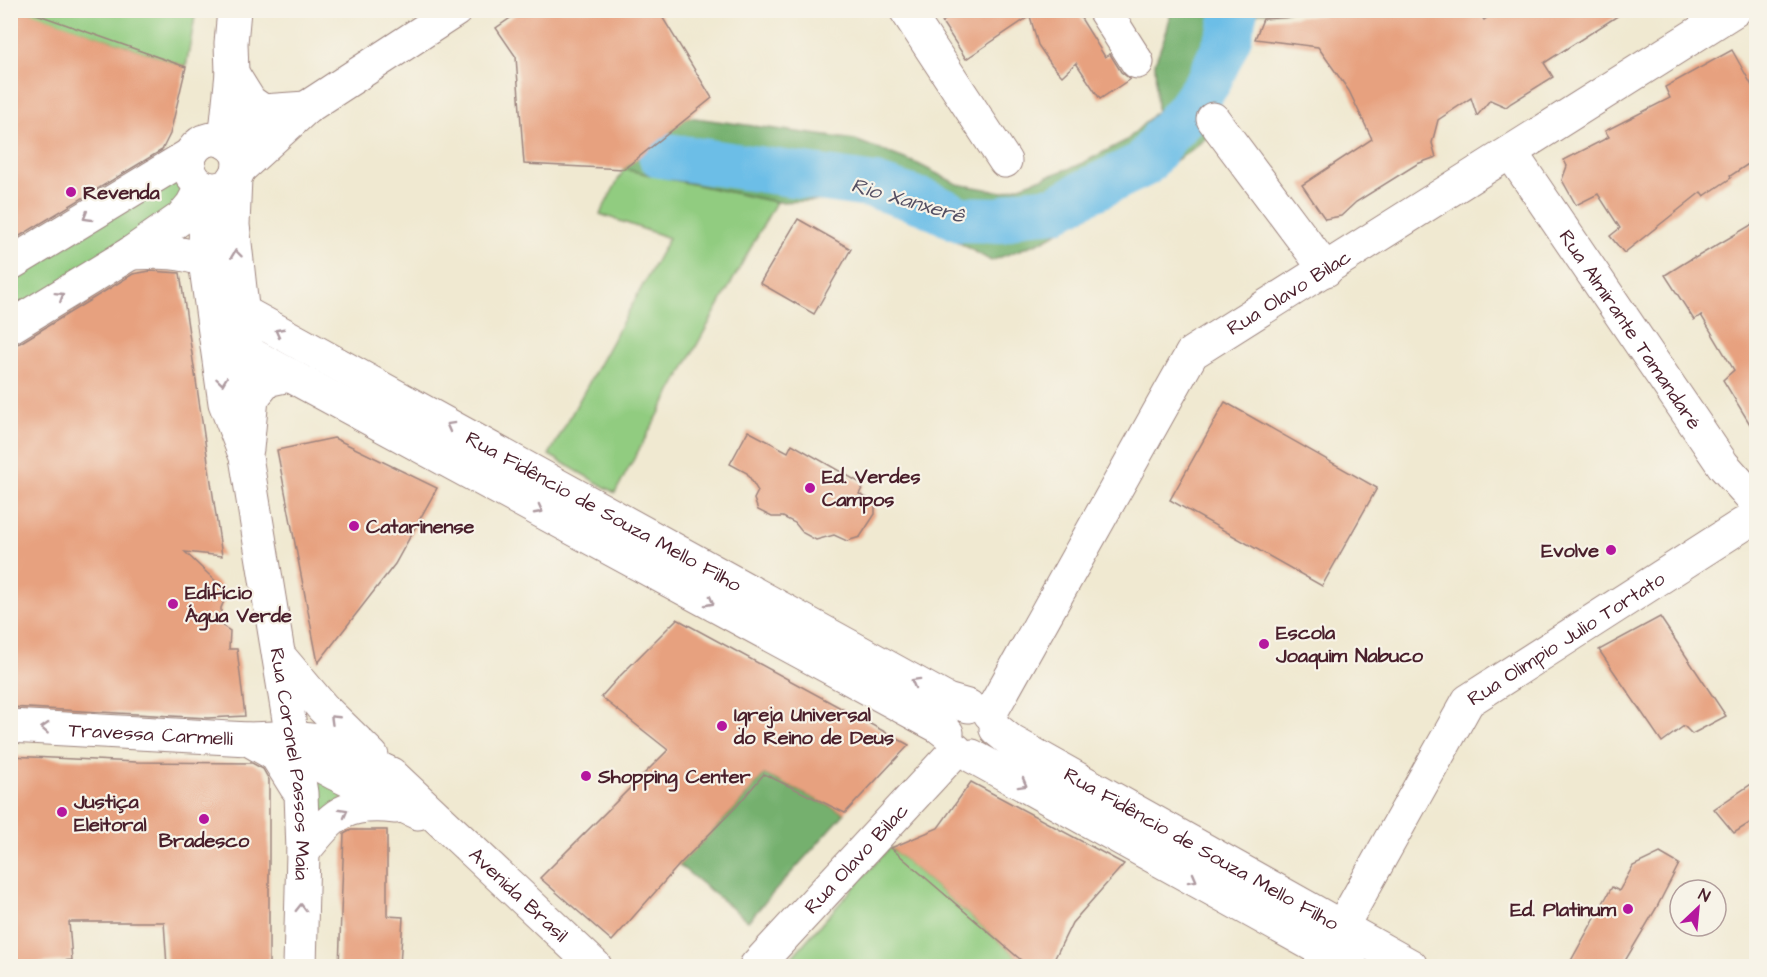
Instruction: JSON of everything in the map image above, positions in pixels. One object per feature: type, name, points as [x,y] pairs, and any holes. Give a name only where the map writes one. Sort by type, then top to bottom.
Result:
[{"type":"street","name":"Rua Coronel Passos Maia","points":[[234,10],[231,58],[215,163],[205,261],[225,403],[246,457],[301,793],[303,852],[300,966]]},
{"type":"street","points":[[10,264],[215,163],[256,127],[306,108],[456,10]]},
{"type":"street","points":[[906,10],[1005,161]]},
{"type":"street","points":[[1104,10],[1137,62]]},
{"type":"street","name":"Rua Olavo Bilac","points":[[984,716],[1192,353],[1736,10]]},
{"type":"street","points":[[231,58],[250,102],[263,111],[306,108]]},
{"type":"street","points":[[1214,119],[1326,270]]},
{"type":"street","name":"Rua Almirante Tamandaré","points":[[1511,153],[1723,465],[1756,502]]},
{"type":"street","name":"Rua Coronel Passos Maia","points":[[215,163],[233,225],[243,312],[252,398],[246,457]]},
{"type":"street","points":[[10,327],[130,253],[181,218],[192,205],[215,163]]},
{"type":"street","points":[[130,253],[164,251],[190,254],[205,261],[226,322],[247,352]]},
{"type":"street","name":"Rua Fidêncio de Souza Mello Filho","points":[[243,312],[353,391],[515,480],[771,619],[984,716],[1012,742],[1167,846],[1340,949],[1411,966]]},
{"type":"street","name":"Rua Fidêncio de Souza Mello Filho","points":[[247,352],[290,375],[353,391]]},
{"type":"street","points":[[252,398],[267,380],[290,375]]},
{"type":"street","name":"Rua Olimpio Julio Tortato","points":[[1340,949],[1468,701],[1756,516]]},
{"type":"street","name":"Rua Fidêncio de Souza Mello Filho","points":[[771,619],[938,726],[958,746],[1167,846]]},
{"type":"street","points":[[278,655],[323,708],[391,774]]},
{"type":"street","points":[[960,709],[984,716],[995,737],[987,750],[980,754],[958,746],[949,721],[953,714],[960,709]]},
{"type":"street","name":"Travessa Carmelli","points":[[10,726],[248,739],[293,744]]},
{"type":"street","points":[[248,739],[276,755],[301,793]]},
{"type":"street","name":"Avenida Brasil","points":[[293,744],[319,741],[391,774],[441,824],[595,966]]},
{"type":"street","name":"Avenida Brasil","points":[[293,744],[334,773],[441,824]]},
{"type":"street","name":"Rua Olavo Bilac","points":[[756,966],[958,746]]},
{"type":"street","points":[[303,852],[326,823],[350,808],[374,805],[409,809]]},
{"type":"green space","points":[[32,10],[196,11],[186,67],[31,13]]},
{"type":"green space","points":[[1171,11],[1290,11],[1258,13],[1219,94],[1206,138],[1189,152],[1100,209],[1040,242],[991,261],[946,235],[872,199],[776,202],[624,169],[688,117],[855,140],[918,164],[957,184],[1003,192],[1079,165],[1127,140],[1157,111],[1155,63]]},
{"type":"green space","points":[[624,169],[776,202],[615,493],[549,455],[669,238],[600,214]]},
{"type":"green space","points":[[171,180],[179,182],[182,187],[179,212],[11,330],[11,281]]},
{"type":"green space","points":[[308,757],[348,794],[318,819]]},
{"type":"green space","points":[[764,774],[845,813],[748,921],[679,865],[737,806]]},
{"type":"green space","points":[[890,847],[1028,966],[798,966],[790,959]]},
{"type":"building","points":[[10,10],[25,10],[186,67],[170,134],[162,150],[10,242]]},
{"type":"building","points":[[522,10],[658,10],[712,98],[624,169],[524,164],[516,57],[496,28]]},
{"type":"building","points":[[939,10],[1076,10],[1105,57],[1110,54],[1121,72],[1130,79],[1100,99],[1076,63],[1062,76],[1038,45],[1030,16],[966,59],[942,22],[945,20]]},
{"type":"building","points":[[1343,10],[1477,10],[1484,20],[1498,10],[1627,10],[1544,63],[1553,77],[1506,107],[1490,100],[1477,116],[1471,98],[1438,120],[1432,143],[1436,157],[1417,164],[1356,202],[1341,216],[1325,219],[1302,185],[1372,139],[1349,91],[1318,47],[1255,39],[1263,19],[1321,15]]},
{"type":"building","points":[[1732,50],[1756,93],[1756,159],[1704,196],[1701,192],[1624,253],[1610,236],[1620,228],[1598,194],[1576,205],[1562,180],[1567,166],[1564,160],[1609,137],[1605,131],[1670,98],[1665,87]]},
{"type":"building","points":[[798,219],[851,249],[814,314],[760,283]]},
{"type":"building","points":[[1756,222],[1756,434],[1723,380],[1734,370],[1701,315],[1694,320],[1665,275]]},
{"type":"building","points":[[150,271],[180,273],[222,556],[185,552],[223,588],[221,625],[230,631],[229,649],[237,649],[245,716],[208,718],[10,707],[10,346],[20,343],[133,274]]},
{"type":"building","points":[[1225,402],[1377,488],[1322,586],[1170,500]]},
{"type":"building","name":"Ed. Verdes Campos","points":[[748,431],[788,452],[792,444],[864,485],[859,494],[875,502],[875,514],[860,537],[847,541],[834,535],[816,540],[803,533],[795,523],[783,517],[772,517],[758,510],[754,499],[758,491],[747,473],[730,464]]},
{"type":"building","name":"Catarinense","points":[[334,438],[437,488],[395,564],[318,663],[277,450]]},
{"type":"building","points":[[1660,617],[1726,716],[1692,734],[1684,726],[1662,742],[1599,650]]},
{"type":"building","points":[[677,619],[909,745],[845,813],[764,774],[612,941],[540,878],[668,750],[601,697]]},
{"type":"building","points":[[10,756],[136,762],[252,763],[263,769],[269,780],[269,966],[167,966],[164,922],[69,922],[72,960],[10,966]]},
{"type":"building","points":[[1756,781],[1756,819],[1734,833],[1714,809]]},
{"type":"building","points":[[971,782],[1124,864],[1072,923],[1051,966],[1028,966],[891,848],[938,828]]},
{"type":"building","points":[[351,830],[387,830],[387,916],[403,917],[400,966],[339,966],[344,834]]},
{"type":"building","name":"Ed. Platinum","points":[[1660,853],[1679,864],[1672,878],[1668,878],[1668,886],[1657,907],[1622,966],[1568,966],[1612,887],[1619,891],[1633,866]]},
{"type":"waterway","name":"Rio Xanxerê","points":[[661,155],[875,186],[927,203],[960,219],[1001,220],[1022,212],[1056,209],[1144,164],[1208,82],[1229,37],[1235,10]]},
{"type":"place","name":"Revenda","points":[[71,192]]},
{"type":"place","name":"Ed. Verdes Campos","points":[[810,488]]},
{"type":"place","name":"Catarinense","points":[[354,526]]},
{"type":"place","name":"Evolve","points":[[1611,550]]},
{"type":"place","name":"Edifício Água Verde","points":[[173,604]]},
{"type":"place","name":"Escola Joaquim Nabuco","points":[[1264,644]]},
{"type":"place","name":"Igreja Universal do Reino de Deus","points":[[722,726]]},
{"type":"place","name":"Shopping Center","points":[[586,776]]},
{"type":"place","name":"Justiça Eleitoral","points":[[62,812]]},
{"type":"place","name":"Bradesco","points":[[204,819]]},
{"type":"place","name":"Ed. Platinum","points":[[1628,909]]}]
